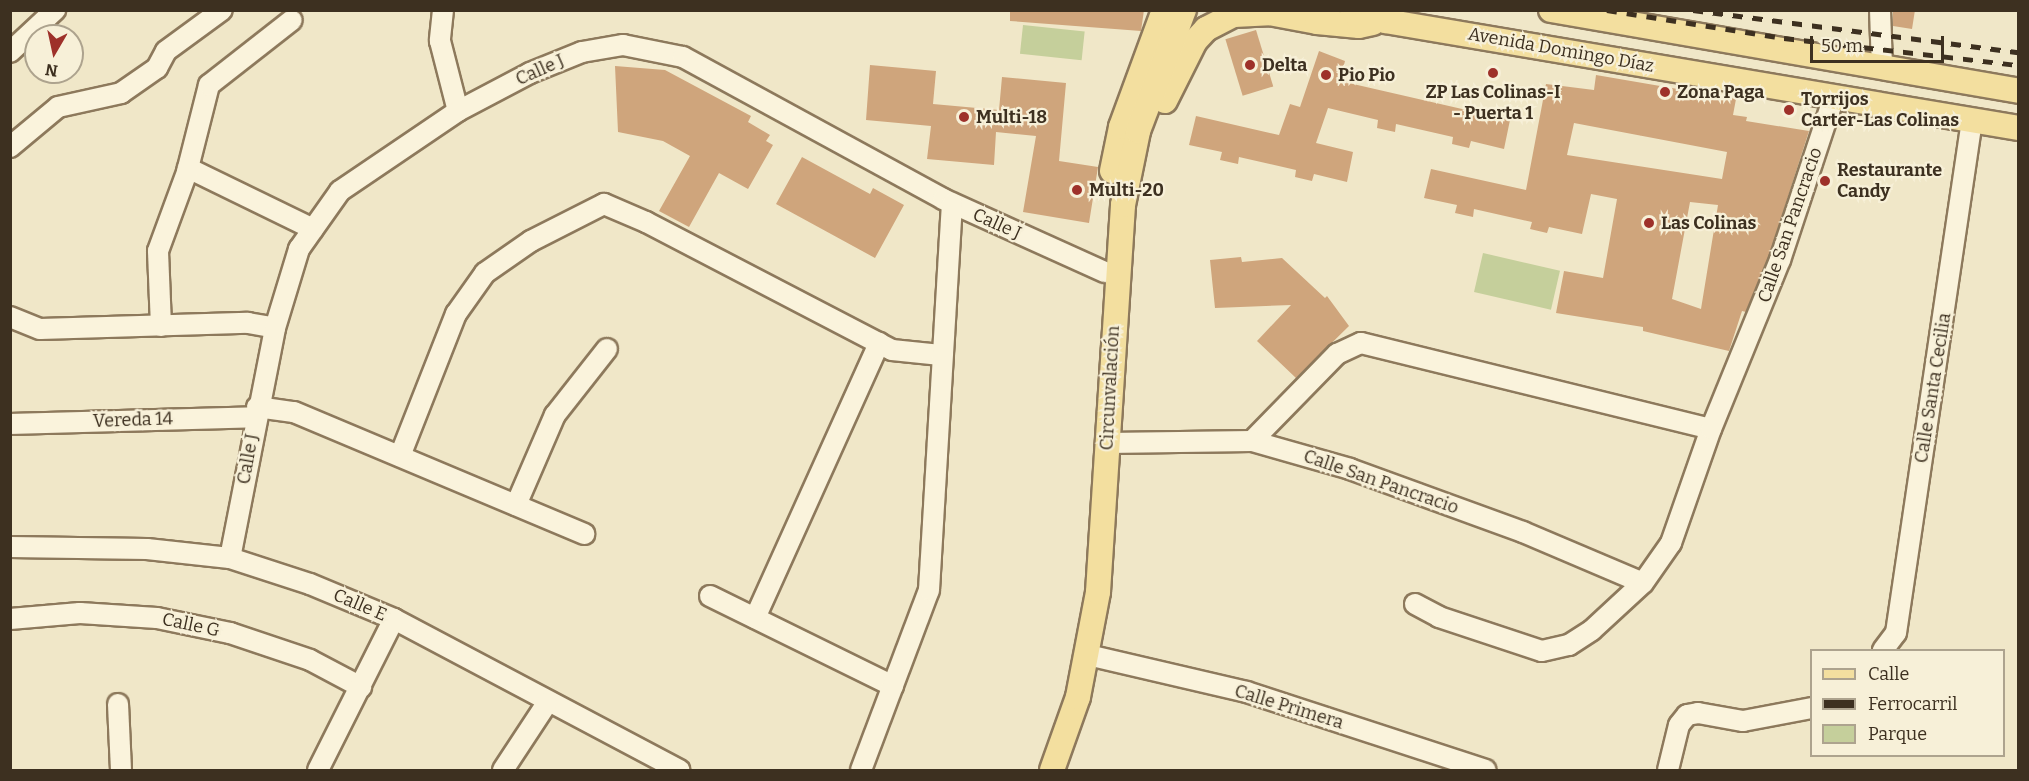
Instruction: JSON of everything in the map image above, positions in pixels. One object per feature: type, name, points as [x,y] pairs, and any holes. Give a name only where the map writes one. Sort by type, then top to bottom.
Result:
[{"type":"main road","name":"Avenida Domingo Díaz","points":[[1352,10],[1385,21],[2019,128]]},
{"type":"main road","name":"Avenida Domingo Díaz","points":[[1551,10],[2019,91]]},
{"type":"main road","points":[[1641,10],[1724,40]]},
{"type":"main road","points":[[1111,366],[1128,301],[1132,229],[1143,170],[1165,100],[1187,51],[1206,29],[1234,15],[1269,13],[1359,26],[1385,21]]},
{"type":"main road","points":[[1111,366],[1106,272],[1106,219],[1114,157],[1175,17]]},
{"type":"main road","name":"Circunvalación","points":[[1053,771],[1088,655],[1098,592],[1118,252],[1131,158],[1175,17]]},
{"type":"street","points":[[10,52],[55,10]]},
{"type":"street","points":[[10,147],[58,106],[121,93],[157,68],[166,51],[222,10]]},
{"type":"street","points":[[443,10],[440,41],[458,111]]},
{"type":"street","points":[[1880,10],[1882,66]]},
{"type":"street","points":[[160,326],[158,251],[188,168],[209,85],[292,20]]},
{"type":"street","name":"Calle J","points":[[230,558],[256,412],[275,328],[299,249],[340,191],[458,111],[530,73],[582,52],[623,45],[700,65],[952,204],[1106,272]]},
{"type":"street","name":"Calle San Pancracio","points":[[1415,604],[1439,617],[1542,651],[1569,645],[1592,630],[1643,583],[1671,543],[1711,429],[1780,260],[1834,97]]},
{"type":"street","name":"Calle Santa Cecilia","points":[[1884,649],[1896,633],[1971,120]]},
{"type":"street","points":[[188,168],[313,229]]},
{"type":"street","points":[[400,456],[456,314],[484,273],[531,241],[604,204],[646,222],[892,350],[941,355]]},
{"type":"street","points":[[861,771],[929,590],[941,355],[952,204]]},
{"type":"street","points":[[10,317],[40,329],[249,323],[275,328]]},
{"type":"street","points":[[754,618],[879,343]]},
{"type":"street","points":[[1252,441],[1337,354],[1361,343],[1711,429]]},
{"type":"street","points":[[516,505],[555,415],[607,350]]},
{"type":"street","name":"Vereda 14","points":[[10,424],[294,412],[584,534]]},
{"type":"street","name":"Calle San Pancracio","points":[[1107,443],[1252,441],[1350,469],[1512,528],[1643,583]]},
{"type":"street","name":"Calle E","points":[[10,546],[147,549],[230,558],[310,584],[394,619],[547,703],[679,771]]},
{"type":"street","points":[[710,596],[893,686]]},
{"type":"street","name":"Calle G","points":[[10,619],[80,613],[157,618],[230,633],[300,657],[361,687]]},
{"type":"street","points":[[318,771],[394,619]]},
{"type":"street","name":"Calle Primera","points":[[1088,655],[1247,692],[1486,771]]},
{"type":"street","points":[[502,771],[547,703]]},
{"type":"street","points":[[118,704],[121,771]]},
{"type":"street","points":[[1668,771],[1679,725],[1687,715],[1698,713],[1743,721],[1778,717],[1810,709]]},
{"type":"green space","points":[[1023,25],[1085,31],[1082,60],[1020,54]]},
{"type":"green space","points":[[1483,253],[1560,271],[1551,310],[1474,292]]},
{"type":"building","points":[[1010,10],[1144,10],[1141,31],[1010,21]]},
{"type":"building","points":[[1893,10],[1915,10],[1912,29],[1893,26]]},
{"type":"building","name":"Delta","points":[[1256,30],[1273,86],[1243,96],[1225,39]]},
{"type":"building","points":[[1319,51],[1345,61],[1340,81],[1510,120],[1504,149],[1471,141],[1469,148],[1452,144],[1453,137],[1396,124],[1395,132],[1377,128],[1378,120],[1328,108],[1316,143],[1353,152],[1347,182],[1314,174],[1312,181],[1295,177],[1296,170],[1239,157],[1238,164],[1220,160],[1222,152],[1189,145],[1196,116],[1279,135],[1290,104],[1300,107]]},
{"type":"building","name":"Multi-18","points":[[870,65],[936,71],[933,104],[999,110],[1002,77],[1066,83],[1059,161],[1098,167],[1089,223],[1023,212],[1036,136],[996,132],[994,165],[927,159],[931,126],[866,120]]},
{"type":"building","points":[[615,66],[665,70],[751,116],[748,122],[770,135],[766,141],[773,145],[748,189],[719,173],[689,227],[659,211],[690,156],[663,141],[618,132]]},
{"type":"building","name":"Las Colinas","points":[[1596,75],[1736,99],[1733,115],[1747,117],[1746,121],[1809,131],[1769,256],[1746,312],[1742,311],[1729,351],[1643,331],[1643,327],[1556,313],[1564,271],[1603,278],[1617,199],[1591,194],[1582,234],[1549,227],[1547,233],[1530,229],[1532,222],[1474,209],[1473,217],[1455,213],[1457,205],[1424,198],[1431,169],[1526,190],[1546,84],[1594,90]],"holes":[[[1574,123],[1727,152],[1722,179],[1567,155]],[[1690,202],[1718,205],[1701,309],[1672,299]]]},
{"type":"building","points":[[802,157],[870,194],[873,188],[904,205],[875,258],[776,204]]},
{"type":"building","points":[[1241,257],[1242,262],[1282,258],[1325,298],[1327,296],[1349,326],[1296,378],[1257,341],[1291,305],[1215,308],[1210,260]]},
{"type":"railway","points":[[1607,10],[1784,38],[2018,65]]},
{"type":"railway","points":[[1693,10],[2018,52]]},
{"type":"place","name":"Delta","points":[[1250,65]]},
{"type":"place","name":"ZP Las Colinas-I - Puerta 1","points":[[1493,73]]},
{"type":"place","name":"Pio Pio","points":[[1326,75]]},
{"type":"place","name":"Zona Paga","points":[[1665,92]]},
{"type":"place","name":"Torrijos Carter-Las Colinas","points":[[1789,110]]},
{"type":"place","name":"Multi-18","points":[[964,117]]},
{"type":"place","name":"Restaurante Candy","points":[[1825,181]]},
{"type":"place","name":"Multi-20","points":[[1077,190]]},
{"type":"place","name":"Las Colinas","points":[[1649,223]]}]
